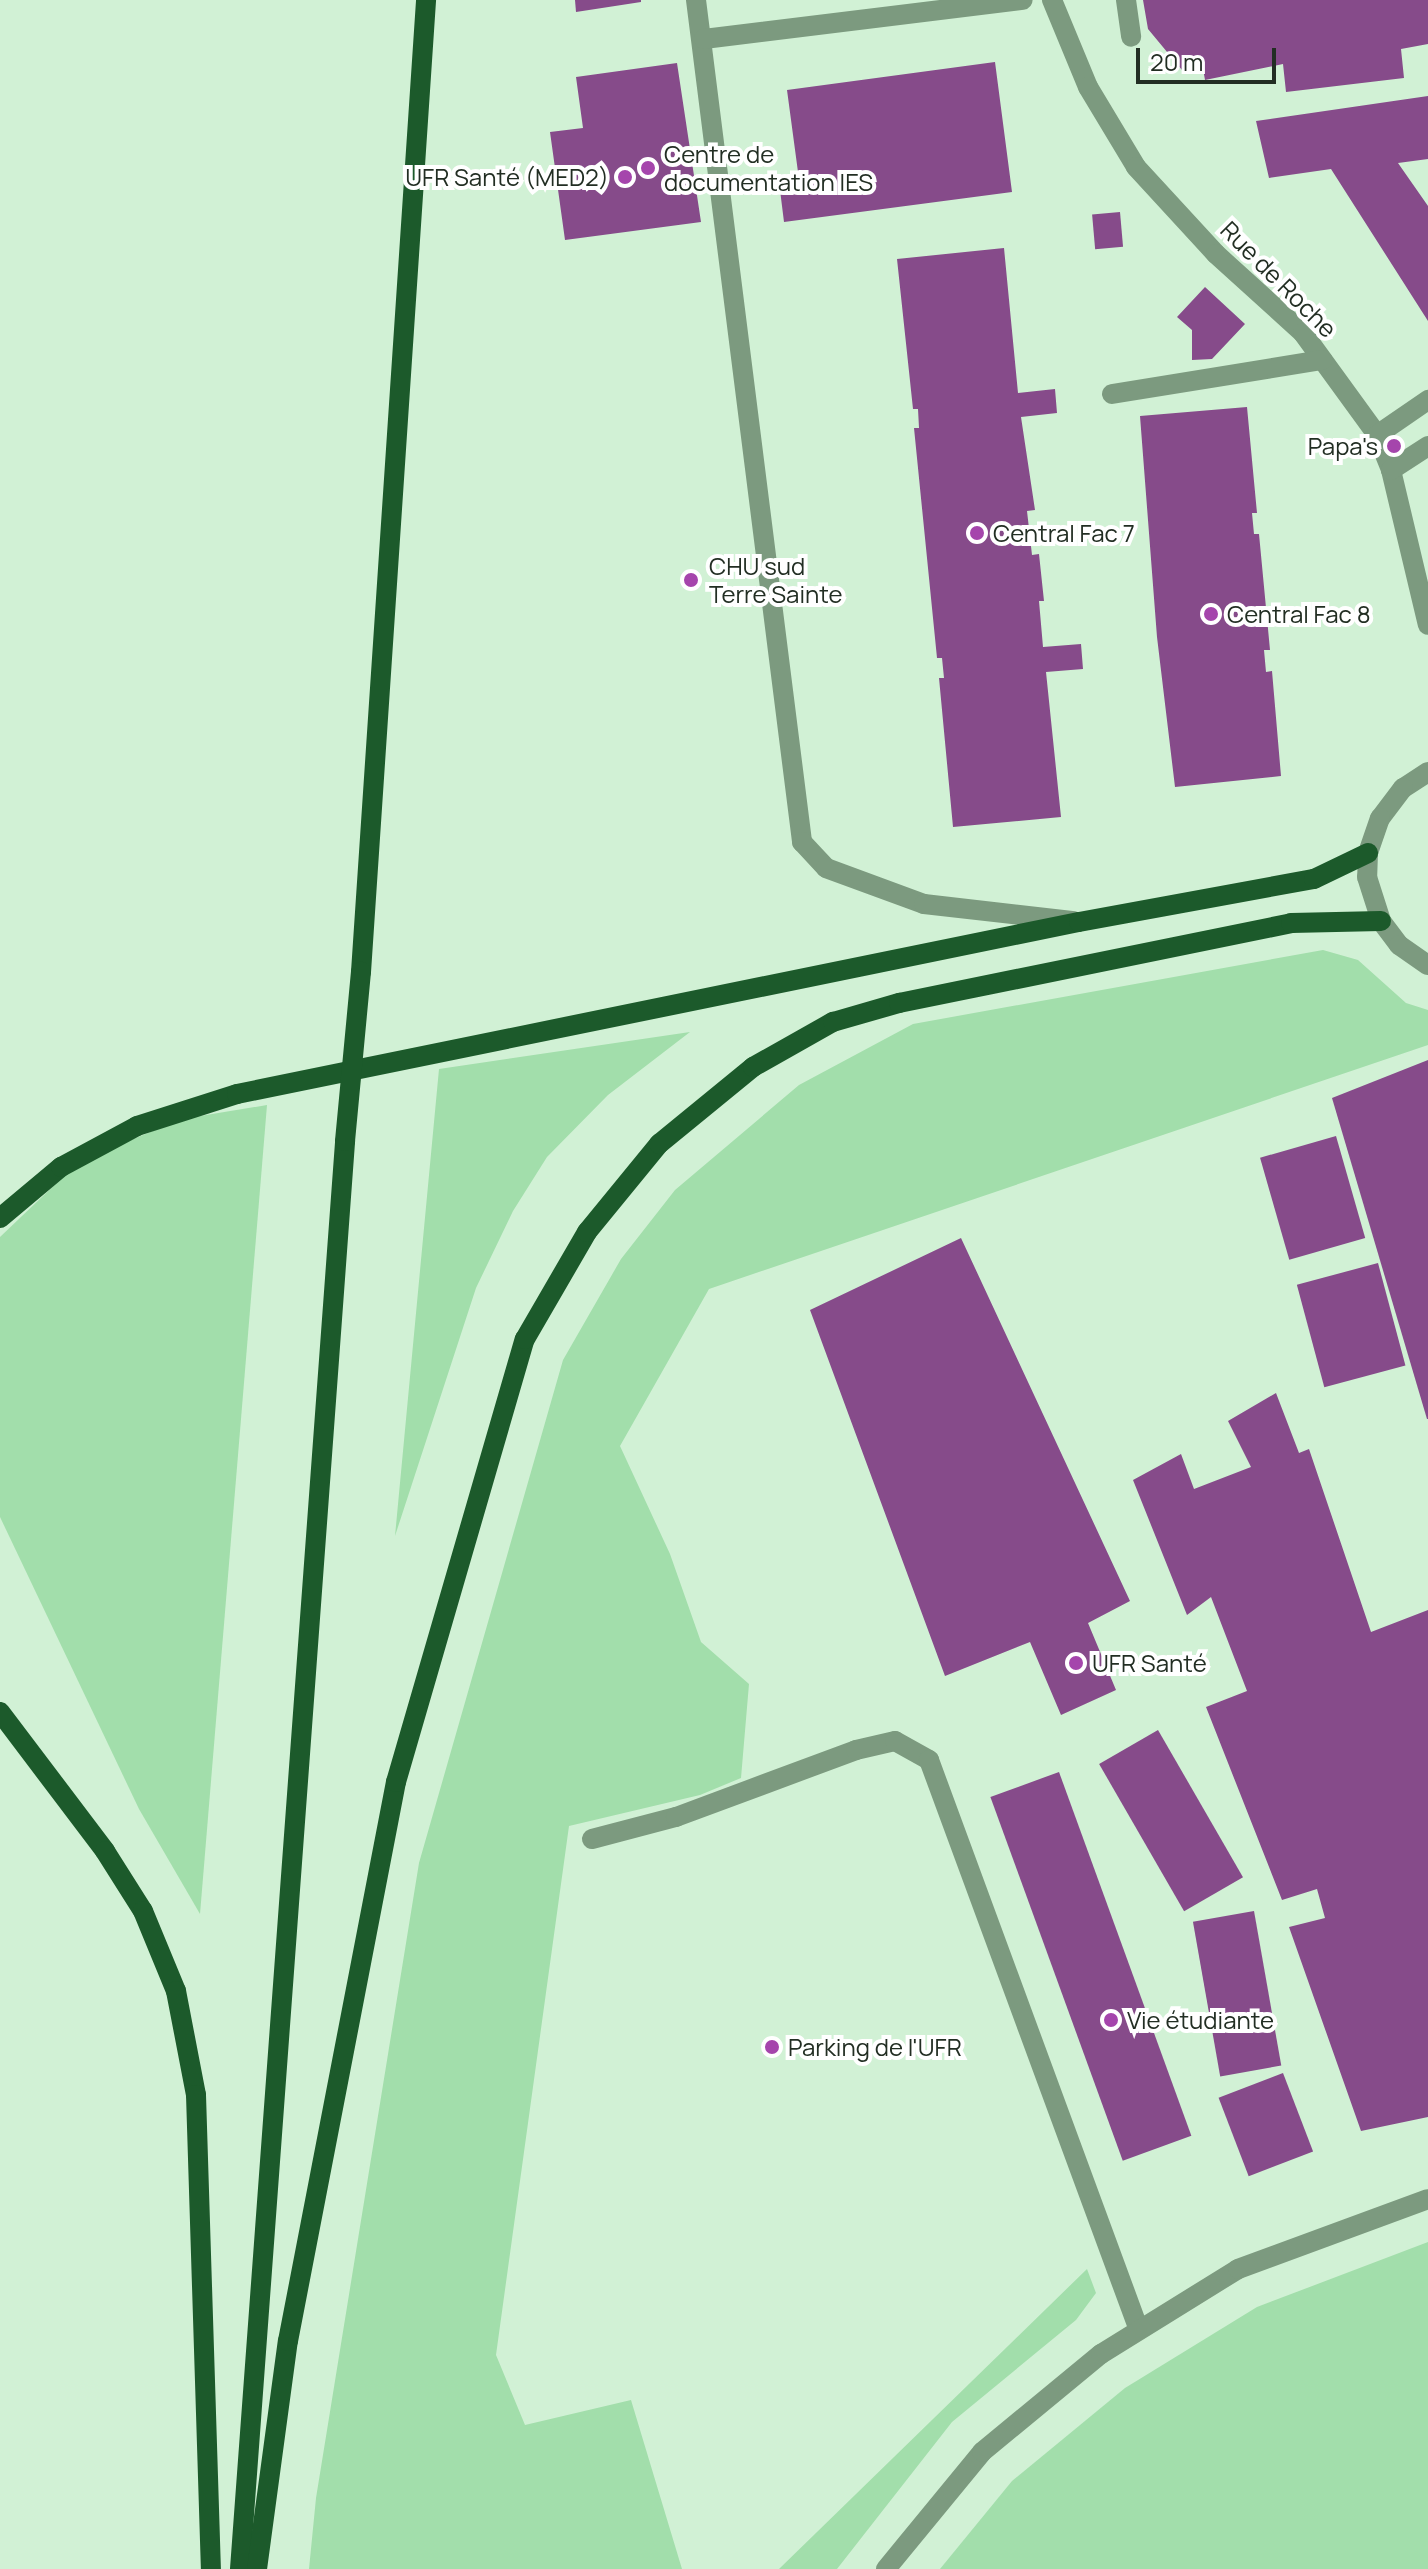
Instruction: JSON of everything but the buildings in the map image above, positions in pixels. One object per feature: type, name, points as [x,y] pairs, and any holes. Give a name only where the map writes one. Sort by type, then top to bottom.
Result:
[{"type":"main road","points":[[240,2569],[345,1141],[361,972],[426,0]]},
{"type":"main road","points":[[0,1218],[61,1167],[137,1126],[237,1094],[1079,922],[1314,879],[1368,853]]},
{"type":"main road","points":[[257,2569],[288,2341],[396,1782],[525,1339],[587,1232],[659,1144],[753,1067],[833,1022],[899,1003],[1291,923],[1381,921]]},
{"type":"main road","points":[[0,1712],[105,1851],[143,1911],[176,1991],[196,2095],[211,2569]]},
{"type":"street","points":[[696,0],[704,39],[802,842],[826,868],[924,904],[1079,922]]},
{"type":"street","points":[[704,39],[1023,0]]},
{"type":"street","name":"Rue de Roche","points":[[1052,0],[1088,87],[1136,167],[1216,254],[1303,333],[1377,435],[1391,470],[1428,619]]},
{"type":"street","points":[[1126,0],[1131,37]]},
{"type":"street","points":[[1112,394],[1322,360]]},
{"type":"street","points":[[1377,435],[1428,400]]},
{"type":"street","points":[[1391,470],[1428,446]]},
{"type":"street","points":[[1428,772],[1403,788],[1380,818],[1368,853],[1367,877],[1381,921],[1399,945],[1428,965]]},
{"type":"street","points":[[592,1839],[676,1817],[856,1750],[895,1741],[929,1760],[1139,2330]]},
{"type":"street","points":[[886,2569],[982,2452],[1101,2354],[1238,2269],[1428,2199]]},
{"type":"green space","points":[[1323,950],[1358,960],[1406,1003],[1428,1010],[1428,1045],[709,1289],[620,1446],[670,1554],[701,1642],[749,1684],[741,1778],[700,1795],[569,1826],[496,2355],[525,2425],[631,2400],[682,2569],[309,2569],[316,2498],[419,1863],[563,1360],[621,1259],[675,1190],[799,1085],[913,1024]]},
{"type":"green space","points":[[690,1032],[608,1095],[547,1157],[513,1211],[476,1288],[395,1536],[439,1069]]},
{"type":"green space","points":[[267,1105],[200,1914],[139,1809],[0,1517],[0,1237],[65,1175],[114,1147],[182,1119]]},
{"type":"green space","points":[[1428,2242],[1428,2569],[940,2569],[1012,2481],[1125,2388],[1257,2307]]},
{"type":"green space","points":[[1087,2269],[1096,2293],[1076,2320],[952,2422],[837,2569],[779,2569]]},
{"type":"place","name":"Centre de documentation IES","points":[[648,168]]},
{"type":"place","name":"UFR Santé (MED2)","points":[[625,177]]},
{"type":"place","name":"Papa's","points":[[1394,446]]},
{"type":"place","name":"Central Fac 7","points":[[977,533]]},
{"type":"place","name":"CHU sud Terre Sainte","points":[[691,580]]},
{"type":"place","name":"Central Fac 8","points":[[1211,614]]},
{"type":"place","name":"UFR Santé","points":[[1076,1663]]},
{"type":"place","name":"Vie étudiante","points":[[1111,2020]]},
{"type":"place","name":"Parking de l'UFR","points":[[772,2047]]}]
